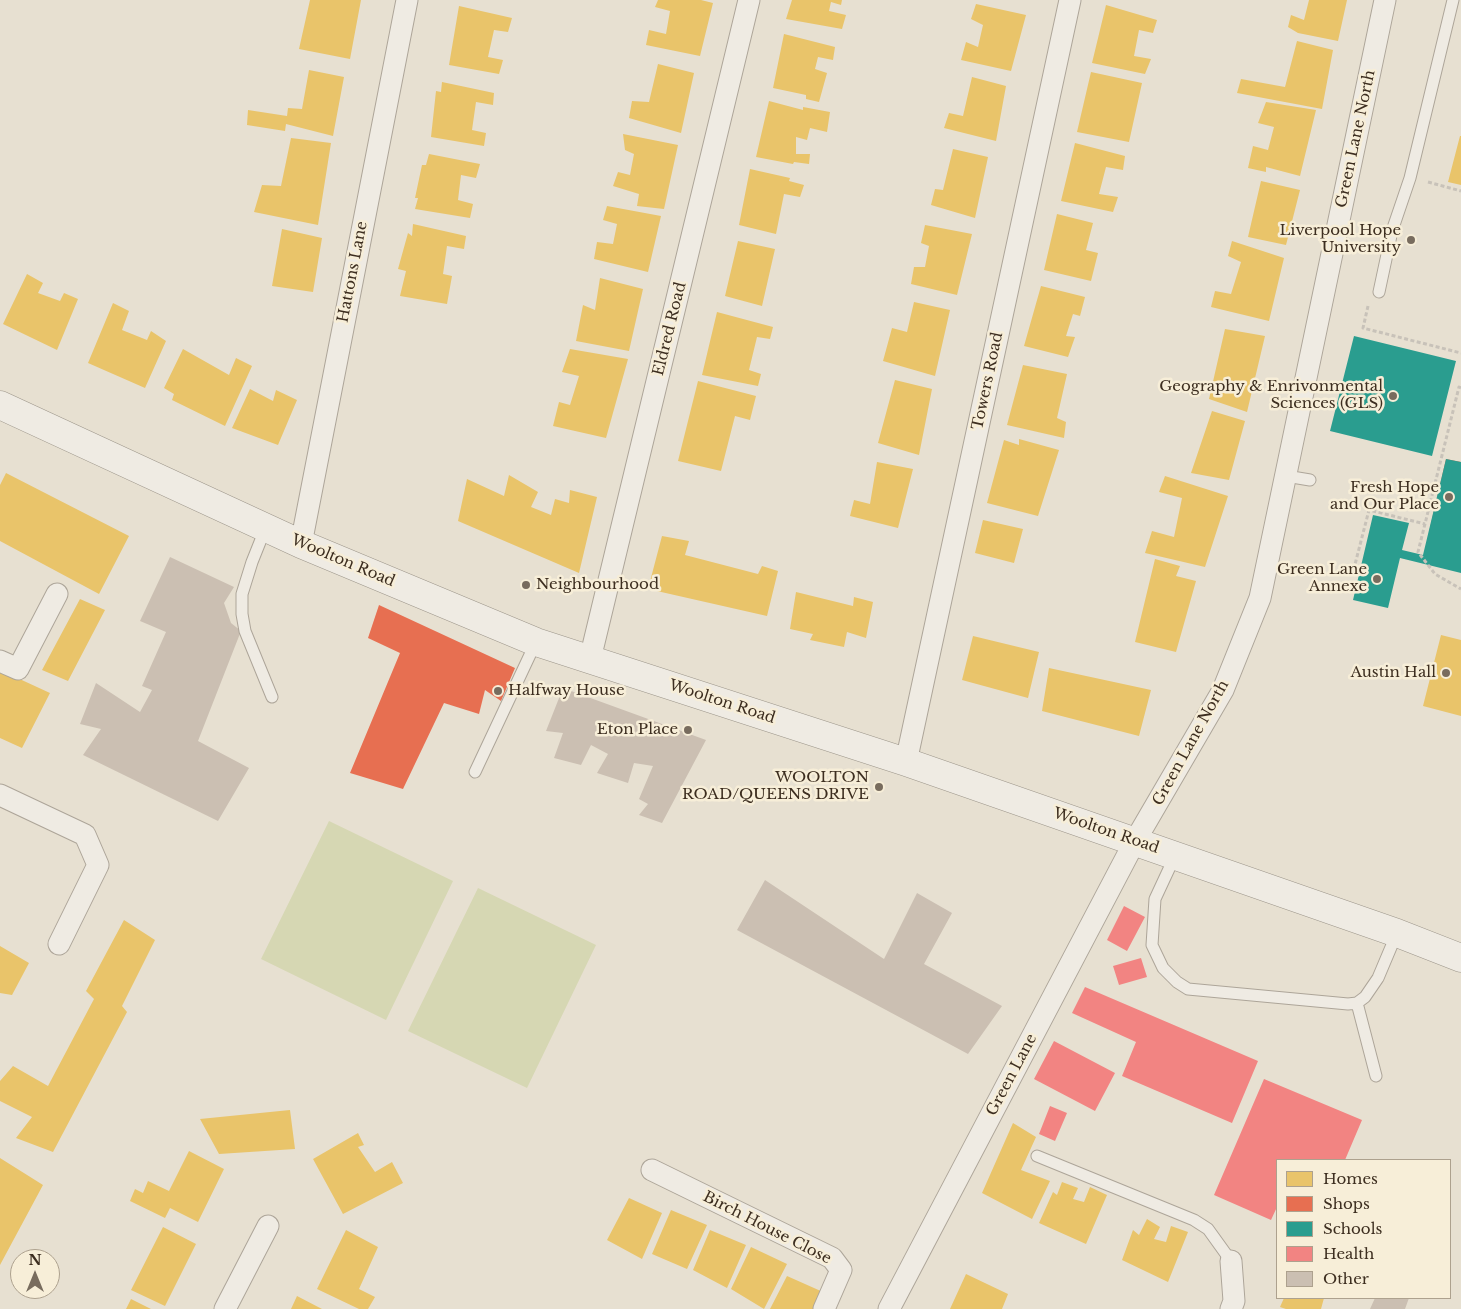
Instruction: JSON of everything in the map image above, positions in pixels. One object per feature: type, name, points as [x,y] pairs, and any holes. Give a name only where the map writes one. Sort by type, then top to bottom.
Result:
[{"type":"street","name":"Hattons Lane","points":[[301,544],[407,0]]},
{"type":"street","name":"Eldred Road","points":[[590,659],[750,0]]},
{"type":"street","name":"Towers Road","points":[[906,762],[1070,0]]},
{"type":"street","name":"Green Lane North","points":[[1135,841],[1223,690],[1260,598],[1385,0]]},
{"type":"street","name":"Woolton Road","points":[[0,405],[301,544],[536,642],[906,762],[1397,933],[1461,958]]},
{"type":"street","points":[[0,661],[18,669],[57,594]]},
{"type":"street","points":[[0,795],[85,835],[98,865],[59,944]]},
{"type":"street","name":"Green Lane","points":[[889,1309],[1135,841]]},
{"type":"street","name":"Birch House Close","points":[[652,1170],[832,1258],[841,1270],[824,1309]]},
{"type":"street","points":[[225,1309],[268,1226]]},
{"type":"street","points":[[1231,1261],[1234,1302],[1231,1309]]},
{"type":"lane","points":[[1379,292],[1392,231],[1410,178],[1453,0]]},
{"type":"lane","points":[[1286,476],[1310,480]]},
{"type":"lane","points":[[266,528],[252,562],[242,594],[242,614],[245,631],[272,697]]},
{"type":"lane","points":[[475,772],[536,642]]},
{"type":"lane","points":[[1175,856],[1155,899],[1152,945],[1163,968],[1177,982],[1188,989],[1348,1004],[1357,1003],[1365,997],[1378,978],[1397,933]]},
{"type":"lane","points":[[1357,1003],[1376,1076]]},
{"type":"lane","points":[[1037,1156],[1194,1220],[1208,1229],[1231,1261]]},
{"type":"path","points":[[1410,178],[1461,191]]},
{"type":"path","points":[[1379,292],[1368,304],[1363,328],[1461,353]]},
{"type":"path","points":[[1461,388],[1459,387],[1418,552],[1435,574],[1461,589]]},
{"type":"path","points":[[1352,576],[1369,510],[1425,524]]},
{"type":"green space","points":[[329,821],[453,881],[386,1020],[261,959]]},
{"type":"green space","points":[[478,888],[596,945],[527,1088],[408,1031]]},
{"type":"building: Homes","points":[[310,0],[361,0],[350,59],[299,49]]},
{"type":"building: Homes","points":[[658,0],[701,0],[713,3],[700,56],[646,45],[649,30],[666,34],[670,11],[655,7]]},
{"type":"building: Homes","points":[[792,0],[842,0],[841,5],[831,2],[829,11],[846,15],[842,29],[786,19]]},
{"type":"building: Homes","points":[[1309,0],[1347,0],[1338,41],[1298,33],[1288,27],[1291,15],[1304,20]]},
{"type":"building: Homes","points":[[976,4],[1026,15],[1011,71],[961,60],[966,42],[978,47],[983,25],[971,19]]},
{"type":"building: Homes","points":[[1106,5],[1157,20],[1153,33],[1139,30],[1134,56],[1151,59],[1145,74],[1092,63]]},
{"type":"building: Homes","points":[[459,6],[512,18],[508,32],[494,30],[488,57],[503,60],[499,74],[449,65]]},
{"type":"building: Homes","points":[[784,34],[835,47],[833,60],[818,57],[815,69],[827,73],[819,102],[806,99],[806,95],[773,88]]},
{"type":"building: Homes","points":[[1297,41],[1333,50],[1322,109],[1237,93],[1241,79],[1285,87]]},
{"type":"building: Homes","points":[[658,64],[694,73],[681,133],[629,118],[632,101],[649,102]]},
{"type":"building: Homes","points":[[309,70],[344,77],[333,136],[286,124],[285,131],[247,125],[248,110],[287,116],[288,108],[302,109]]},
{"type":"building: Homes","points":[[1091,72],[1142,83],[1129,142],[1077,132]]},
{"type":"building: Homes","points":[[972,77],[1006,86],[996,141],[944,128],[949,113],[963,116]]},
{"type":"building: Homes","points":[[442,82],[494,93],[493,105],[476,102],[472,130],[486,133],[484,146],[431,137],[436,91],[441,92]]},
{"type":"building: Homes","points":[[769,101],[803,110],[803,107],[830,112],[827,132],[810,128],[807,140],[796,137],[796,154],[810,154],[809,164],[794,162],[793,164],[756,157]]},
{"type":"building: Homes","points":[[1266,102],[1316,110],[1300,176],[1266,167],[1266,172],[1248,168],[1253,146],[1268,150],[1274,127],[1258,123]]},
{"type":"building: Homes","points":[[623,134],[678,145],[664,209],[637,206],[639,194],[613,186],[618,172],[630,175],[634,154],[625,150]]},
{"type":"building: Homes","points":[[1461,136],[1461,185],[1448,182]]},
{"type":"building: Homes","points":[[291,138],[331,143],[318,225],[254,212],[262,185],[281,186]]},
{"type":"building: Homes","points":[[1075,143],[1125,156],[1123,170],[1106,167],[1099,194],[1118,197],[1113,212],[1061,201]]},
{"type":"building: Homes","points":[[953,149],[988,157],[975,218],[931,205],[935,189],[943,190]]},
{"type":"building: Homes","points":[[429,154],[480,164],[476,178],[461,175],[458,200],[473,204],[470,218],[415,209],[418,198],[415,198],[422,165],[426,165]]},
{"type":"building: Homes","points":[[750,169],[790,178],[789,181],[804,185],[800,197],[784,194],[776,234],[739,225]]},
{"type":"building: Homes","points":[[1261,181],[1300,190],[1286,245],[1248,237]]},
{"type":"building: Homes","points":[[607,206],[661,216],[648,272],[594,259],[597,242],[613,244],[617,224],[603,220]]},
{"type":"building: Homes","points":[[1057,214],[1093,223],[1086,250],[1098,253],[1091,281],[1044,270]]},
{"type":"building: Homes","points":[[413,224],[466,236],[464,249],[447,246],[443,274],[452,276],[447,304],[400,296],[406,271],[398,269],[408,233],[412,236]]},
{"type":"building: Homes","points":[[925,225],[972,234],[957,295],[911,284],[914,267],[925,267],[929,246],[921,243]]},
{"type":"building: Homes","points":[[282,229],[322,238],[313,292],[272,286]]},
{"type":"building: Homes","points":[[738,241],[775,249],[762,306],[725,296]]},
{"type":"building: Homes","points":[[1232,241],[1284,258],[1269,321],[1211,307],[1215,291],[1231,294],[1241,262],[1228,256]]},
{"type":"building: Homes","points":[[27,274],[43,283],[38,293],[60,301],[64,293],[78,299],[57,350],[3,324]]},
{"type":"building: Homes","points":[[600,278],[643,289],[629,351],[576,341],[583,305],[595,310]]},
{"type":"building: Homes","points":[[1041,286],[1085,297],[1080,316],[1073,314],[1066,336],[1075,337],[1068,357],[1024,346]]},
{"type":"building: Homes","points":[[914,302],[950,310],[935,376],[883,361],[892,328],[907,332]]},
{"type":"building: Homes","points":[[113,303],[129,311],[122,330],[147,340],[151,331],[166,341],[145,388],[88,363]]},
{"type":"building: Homes","points":[[717,312],[773,327],[770,339],[757,337],[749,370],[761,374],[758,386],[702,375]]},
{"type":"building: Homes","points":[[1225,329],[1265,336],[1247,412],[1209,399]]},
{"type":"building: Homes","points":[[183,349],[229,375],[236,358],[252,366],[225,426],[172,400],[174,394],[164,388]]},
{"type":"building: Homes","points":[[570,349],[628,359],[606,438],[553,426],[559,402],[570,405],[579,376],[562,372]]},
{"type":"building: Homes","points":[[1023,365],[1067,374],[1057,418],[1066,422],[1064,438],[1007,425]]},
{"type":"building: Homes","points":[[895,380],[932,389],[919,455],[878,443]]},
{"type":"building: Homes","points":[[698,381],[756,396],[750,420],[735,416],[721,471],[678,461]]},
{"type":"building: Homes","points":[[250,389],[273,401],[276,390],[297,400],[278,445],[232,428]]},
{"type":"building: Homes","points":[[1212,411],[1245,421],[1229,480],[1191,473]]},
{"type":"building: Homes","points":[[1019,439],[1059,450],[1038,516],[987,503],[1004,440],[1019,445]]},
{"type":"building: Homes","points":[[877,462],[913,469],[898,528],[850,516],[854,500],[870,504]]},
{"type":"building: Homes","points":[[6,473],[129,536],[99,594],[0,541],[0,485]]},
{"type":"building: Homes","points":[[509,475],[538,492],[531,507],[551,515],[555,499],[569,503],[570,490],[597,497],[579,573],[458,521],[467,479],[504,496]]},
{"type":"building: Homes","points":[[1165,476],[1228,496],[1205,567],[1145,553],[1152,531],[1174,537],[1182,498],[1159,492]]},
{"type":"building: Homes","points":[[983,520],[1023,529],[1014,563],[975,553]]},
{"type":"building: Homes","points":[[662,536],[689,541],[685,555],[758,574],[762,566],[778,571],[767,616],[648,589]]},
{"type":"building: Homes","points":[[1155,559],[1180,566],[1176,576],[1196,581],[1176,652],[1135,642]]},
{"type":"building: Homes","points":[[796,592],[853,606],[854,597],[873,602],[866,638],[847,632],[844,647],[810,640],[813,634],[790,629]]},
{"type":"building: Homes","points":[[80,599],[105,610],[68,681],[42,670]]},
{"type":"building: Homes","name":"Austin Hall","points":[[1441,635],[1461,640],[1461,716],[1423,706]]},
{"type":"building: Homes","points":[[973,636],[1039,652],[1028,698],[962,680]]},
{"type":"building: Homes","points":[[1049,668],[1151,690],[1139,736],[1042,711]]},
{"type":"building: Homes","points":[[0,670],[50,693],[22,748],[0,738]]},
{"type":"building: Homes","points":[[124,920],[155,940],[122,1006],[127,1012],[53,1152],[16,1138],[32,1117],[0,1101],[0,1081],[13,1066],[48,1086],[94,999],[86,991]]},
{"type":"building: Homes","points":[[0,946],[29,963],[12,995],[0,993]]},
{"type":"building: Homes","points":[[290,1110],[295,1149],[219,1154],[200,1119]]},
{"type":"building: Homes","points":[[1013,1123],[1036,1137],[1021,1170],[1050,1181],[1032,1219],[982,1193]]},
{"type":"building: Homes","points":[[358,1133],[364,1145],[358,1147],[375,1172],[392,1162],[403,1183],[343,1214],[313,1159]]},
{"type":"building: Homes","points":[[189,1151],[224,1169],[198,1222],[170,1208],[165,1218],[130,1201],[135,1189],[143,1193],[148,1181],[169,1191]]},
{"type":"building: Homes","points":[[0,1158],[43,1185],[0,1265]]},
{"type":"building: Homes","points":[[1062,1182],[1078,1188],[1073,1199],[1084,1202],[1090,1187],[1107,1195],[1086,1244],[1039,1223],[1053,1192],[1057,1195]]},
{"type":"building: Homes","points":[[629,1198],[662,1213],[642,1259],[607,1240]]},
{"type":"building: Homes","points":[[671,1210],[707,1225],[687,1269],[652,1254]]},
{"type":"building: Homes","points":[[1147,1219],[1160,1227],[1154,1239],[1166,1242],[1171,1226],[1188,1232],[1168,1282],[1122,1260],[1133,1230],[1139,1235]]},
{"type":"building: Homes","points":[[163,1227],[196,1244],[165,1306],[131,1290]]},
{"type":"building: Homes","points":[[346,1230],[378,1247],[359,1289],[375,1297],[368,1309],[359,1309],[317,1289]]},
{"type":"building: Homes","points":[[710,1230],[746,1245],[727,1288],[693,1270]]},
{"type":"building: Homes","points":[[751,1247],[787,1264],[764,1309],[731,1289]]},
{"type":"building: Homes","points":[[966,1274],[1008,1294],[1002,1309],[950,1309]]},
{"type":"building: Homes","points":[[787,1276],[823,1292],[815,1309],[770,1309]]},
{"type":"building: Homes","points":[[297,1296],[322,1309],[291,1309]]},
{"type":"building: Homes","points":[[131,1299],[151,1309],[126,1309]]},
{"type":"building: Homes","points":[[1284,1299],[1324,1299],[1321,1309],[1286,1309],[1280,1307]]},
{"type":"building: Shops","name":"Fresh Hope and Our Place","points":[[1446,459],[1461,462],[1461,540],[1429,532]]},
{"type":"building: Shops","points":[[379,605],[515,668],[501,701],[485,690],[479,714],[444,703],[403,789],[350,773],[400,653],[368,638]]},
{"type":"building: Schools","name":"Geography & Enrivonmental Sciences (GLS)","points":[[1354,336],[1456,361],[1432,456],[1330,431]]},
{"type":"building: Schools","points":[[1446,459],[1461,462],[1461,573],[1400,558],[1388,608],[1353,600],[1373,515],[1409,523],[1402,550],[1423,555]]},
{"type":"building: Health","points":[[1124,906],[1145,917],[1127,951],[1107,940]]},
{"type":"building: Health","points":[[1141,958],[1147,977],[1119,985],[1113,966]]},
{"type":"building: Health","points":[[1085,987],[1258,1061],[1232,1123],[1122,1076],[1136,1042],[1072,1013]]},
{"type":"building: Health","points":[[1054,1041],[1115,1073],[1095,1111],[1034,1079]]},
{"type":"building: Health","points":[[1264,1079],[1362,1120],[1345,1159],[1276,1159],[1276,1209],[1271,1220],[1214,1195]]},
{"type":"building: Health","points":[[1050,1106],[1067,1113],[1055,1141],[1039,1134]]},
{"type":"building: Other","points":[[170,557],[234,587],[224,603],[231,623],[241,631],[198,741],[249,768],[218,821],[83,755],[101,729],[80,724],[96,683],[140,712],[152,690],[142,686],[166,632],[140,621]]},
{"type":"building: Other","points":[[563,688],[706,740],[662,823],[639,815],[648,804],[639,799],[653,766],[634,763],[628,783],[597,773],[608,754],[591,745],[581,765],[554,758],[563,733],[546,731]]},
{"type":"building: Other","points":[[765,880],[884,959],[917,893],[952,913],[924,964],[1002,1006],[968,1054],[737,930]]},
{"type":"building: Other","points":[[1375,1299],[1409,1299],[1405,1309],[1370,1309]]},
{"type":"place","name":"Liverpool Hope University","points":[[1411,240]]},
{"type":"place","name":"Geography & Enrivonmental Sciences (GLS)","points":[[1393,396]]},
{"type":"place","name":"Fresh Hope and Our Place","points":[[1449,497]]},
{"type":"place","name":"Green Lane Annexe","points":[[1377,579]]},
{"type":"place","name":"Neighbourhood","points":[[526,585]]},
{"type":"place","name":"Austin Hall","points":[[1446,673]]},
{"type":"place","name":"Halfway House","points":[[498,691]]},
{"type":"place","name":"Eton Place","points":[[688,730]]},
{"type":"place","name":"WOOLTON ROAD/QUEENS DRIVE","points":[[879,787]]}]
